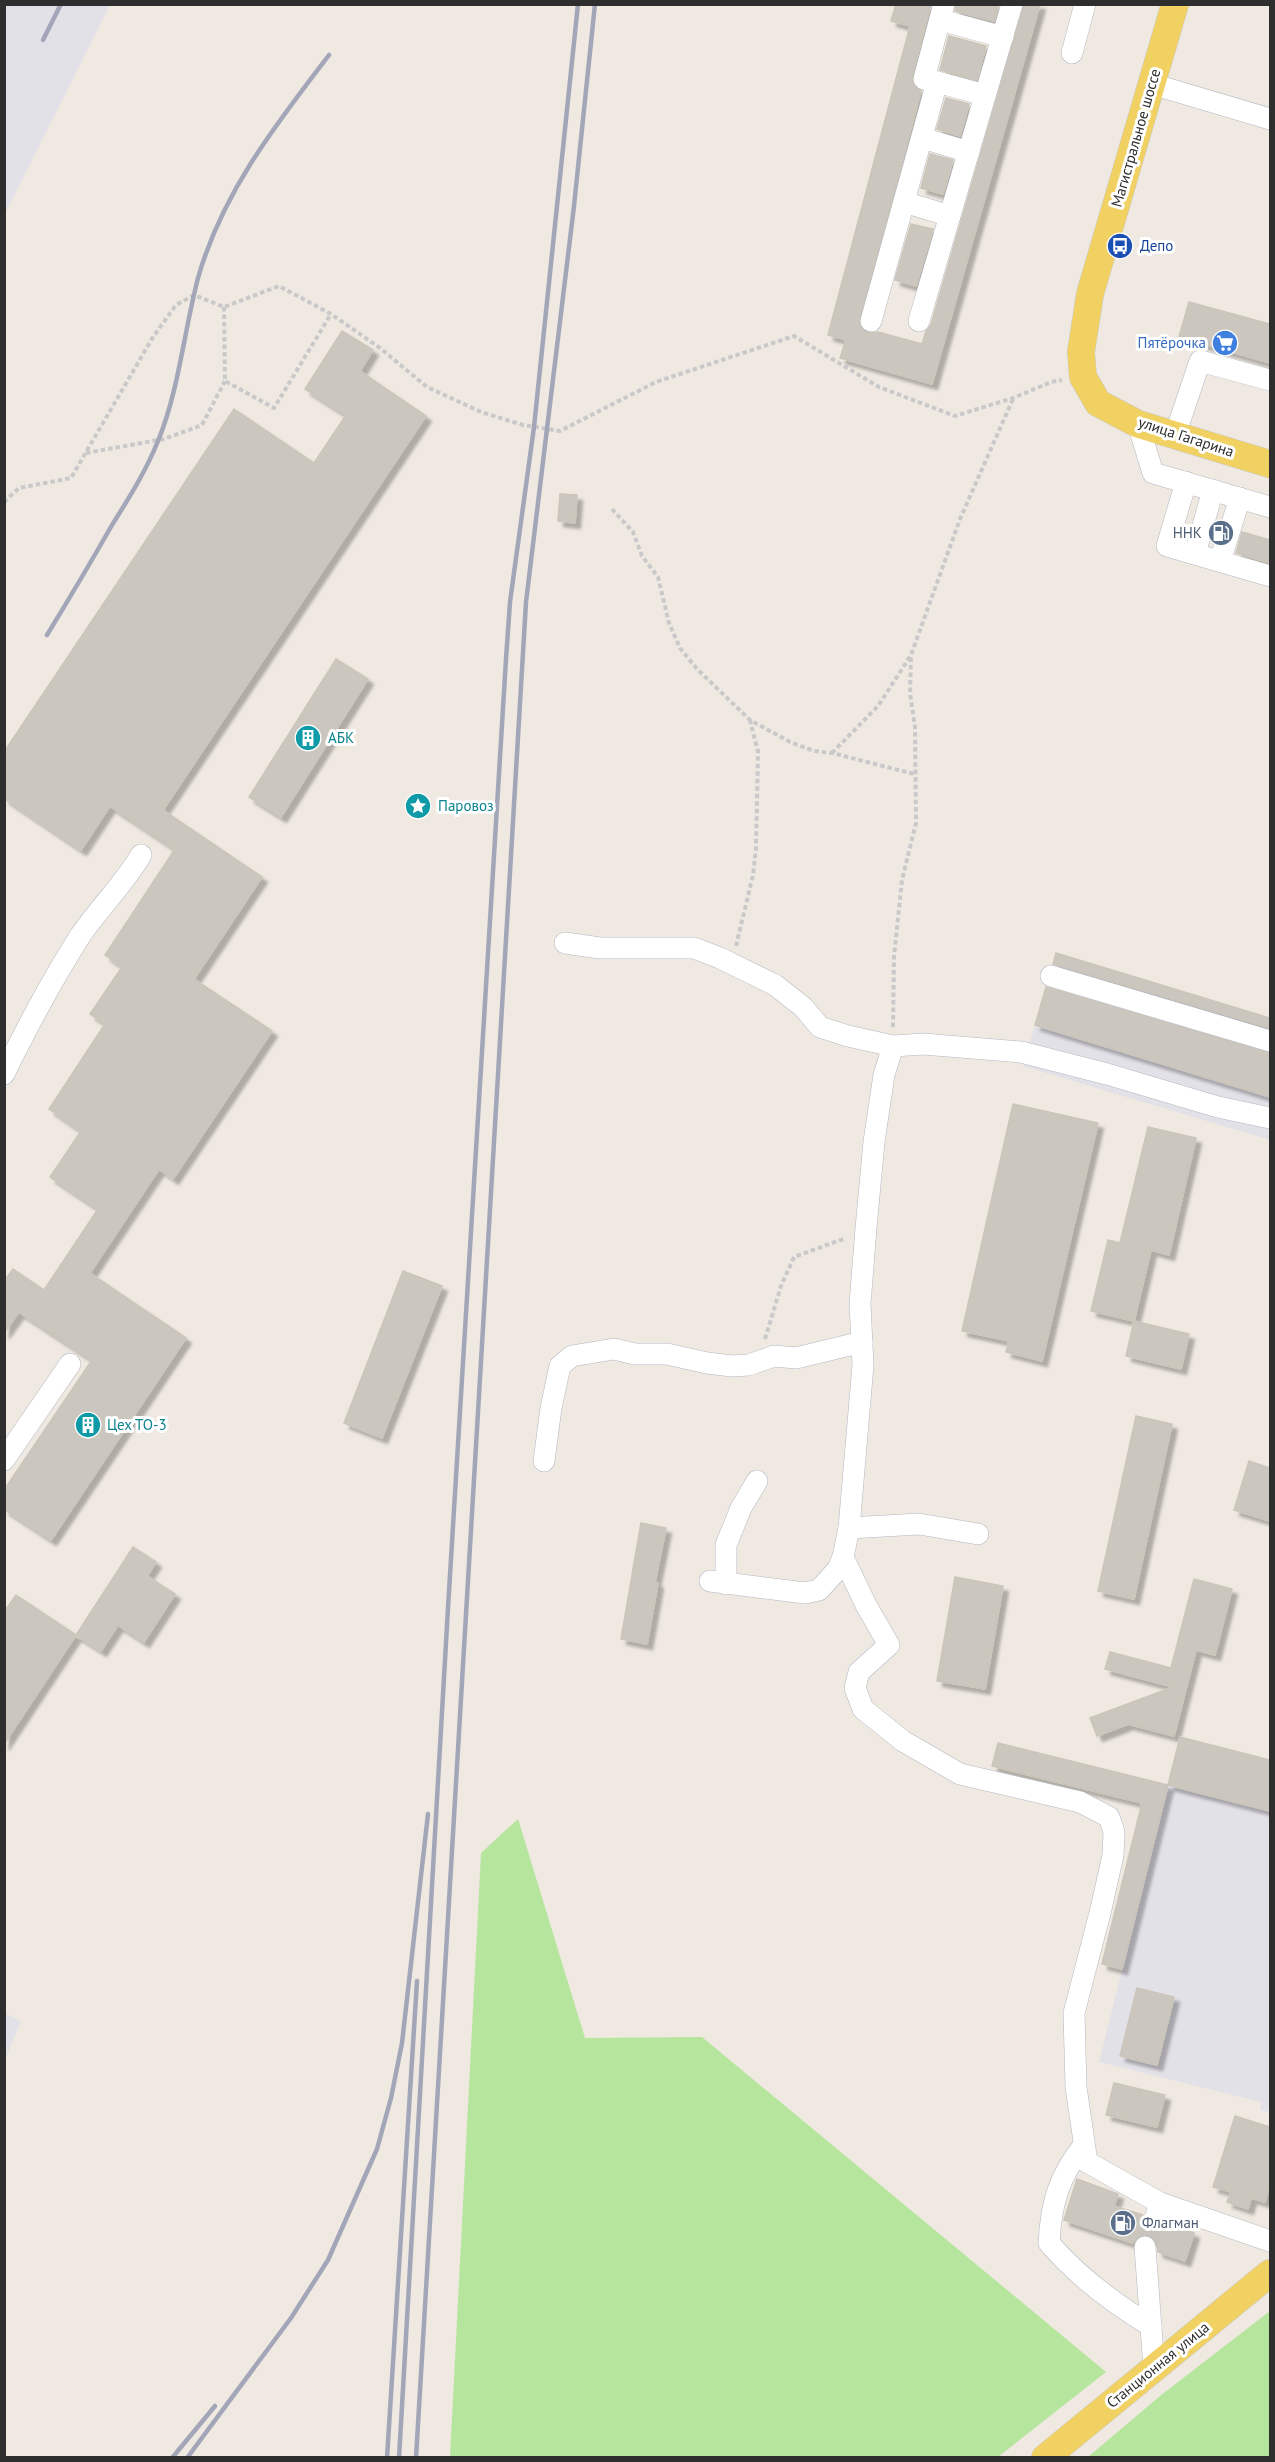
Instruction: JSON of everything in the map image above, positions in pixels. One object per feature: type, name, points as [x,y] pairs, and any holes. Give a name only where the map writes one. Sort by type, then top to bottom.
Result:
[{"type":"main road","name":"Магистральное шоссе","points":[[1083,377],[1081,352],[1090,294],[1175,4]]},
{"type":"main road","name":"улица Гагарина","points":[[1083,377],[1098,403],[1138,424],[1270,464]]},
{"type":"main road","name":"Станционная улица","points":[[1045,2457],[1270,2273]]},
{"type":"lane","points":[[919,321],[1012,4]]},
{"type":"lane","points":[[1072,53],[1085,4]]},
{"type":"lane","points":[[985,95],[924,79],[942,12],[1003,37]]},
{"type":"lane","points":[[871,321],[937,82]]},
{"type":"lane","points":[[1152,84],[1270,119]]},
{"type":"lane","points":[[922,138],[969,152]]},
{"type":"lane","points":[[904,202],[950,216]]},
{"type":"lane","points":[[1175,435],[1200,361],[1270,380]]},
{"type":"lane","points":[[1138,424],[1153,473],[1270,507]]},
{"type":"lane","points":[[1186,482],[1167,546],[1270,576]]},
{"type":"lane","points":[[1195,554],[1213,490]]},
{"type":"lane","points":[[1221,561],[1240,498]]},
{"type":"lane","points":[[4,1074],[21,1039],[81,935],[132,871],[141,855]]},
{"type":"lane","points":[[565,943],[600,948],[694,948],[775,985],[803,1007],[820,1027],[848,1036],[893,1046],[923,1044],[1021,1052],[1107,1074],[1218,1107],[1270,1118]]},
{"type":"lane","points":[[1051,976],[1270,1041]]},
{"type":"lane","points":[[757,1481],[741,1508],[726,1545],[718,1582],[788,1592],[805,1593],[819,1590],[838,1569],[849,1528],[863,1365],[860,1304],[866,1228],[874,1142],[884,1075],[893,1046]]},
{"type":"lane","points":[[544,1461],[551,1408],[560,1366],[572,1356],[614,1349],[635,1354],[667,1354],[732,1366],[749,1365],[774,1356],[796,1358],[862,1341]]},
{"type":"lane","points":[[4,1460],[70,1364]]},
{"type":"lane","points":[[849,1528],[919,1524],[978,1534]]},
{"type":"lane","points":[[843,1557],[866,1605],[889,1645],[859,1672],[855,1688],[863,1709],[903,1741],[960,1774],[1080,1802],[1109,1816],[1114,1832],[1113,1855],[1074,2013],[1076,2087],[1087,2162],[1157,2211],[1270,2241]]},
{"type":"lane","points":[[1084,2145],[1067,2166],[1051,2214],[1049,2243],[1067,2264],[1114,2303],[1151,2326]]},
{"type":"lane","points":[[1145,2247],[1154,2368]]},
{"type":"path","points":[[4,502],[19,488],[71,478],[153,337],[176,305],[194,295],[224,307],[279,286],[331,314],[380,348],[426,387],[481,412],[523,425],[560,431],[656,382],[794,336],[879,387],[955,416],[1013,398],[1052,381],[1083,377]]},
{"type":"path","points":[[86,453],[164,439],[202,425],[225,381],[224,307]]},
{"type":"path","points":[[225,381],[274,408],[331,314]]},
{"type":"path","points":[[832,753],[878,706],[911,655],[960,519],[1013,398]]},
{"type":"path","points":[[612,509],[633,532],[642,556],[658,577],[669,623],[680,648],[697,669],[750,720],[790,742],[814,751],[832,753],[883,768],[914,774]]},
{"type":"path","points":[[893,1046],[894,956],[902,880],[916,823],[915,727],[910,693],[911,655]]},
{"type":"path","points":[[732,964],[753,875],[756,848],[758,752],[750,720]]},
{"type":"path","points":[[761,1360],[770,1319],[794,1257],[866,1228]]},
{"type":"shaded area","points":[[4,5],[110,5],[5,214]]},
{"type":"shaded area","points":[[1056,953],[1270,1018],[1270,1140],[1023,1066]]},
{"type":"shaded area","points":[[1180,1737],[1270,1760],[1270,2112],[1260,2110],[1261,2102],[1099,2062]]},
{"type":"shaded area","points":[[5,2013],[21,2021],[5,2060]]},
{"type":"green space","points":[[518,1819],[585,2038],[702,2037],[1106,2372],[998,2457],[450,2457],[481,1853]]},
{"type":"green space","points":[[1270,2311],[1270,2457],[1088,2457],[1160,2396]]},
{"type":"building","points":[[896,4],[931,4],[912,76],[915,88],[921,91],[859,324],[867,333],[878,332],[922,344],[926,331],[931,325],[1024,4],[1040,4],[932,384],[840,358],[846,340],[828,335],[910,26],[891,21]]},
{"type":"building","points":[[956,4],[999,4],[994,21],[955,11]]},
{"type":"building","points":[[949,36],[986,46],[977,80],[940,70]]},
{"type":"building","points":[[946,98],[969,104],[960,136],[937,129]]},
{"type":"building","points":[[930,154],[953,160],[943,194],[921,188]]},
{"type":"building","points":[[911,224],[933,229],[916,286],[895,280]]},
{"type":"building","points":[[1189,302],[1270,324],[1270,363],[1179,337]]},
{"type":"building","points":[[342,331],[373,350],[360,371],[426,416],[163,810],[262,877],[194,979],[272,1031],[173,1179],[159,1169],[90,1273],[186,1338],[51,1540],[4,1509],[4,1490],[92,1360],[19,1312],[4,1333],[4,1281],[13,1269],[44,1290],[98,1209],[50,1177],[81,1131],[49,1109],[105,1024],[90,1014],[122,967],[105,955],[175,849],[110,806],[81,850],[4,798],[4,752],[234,409],[314,463],[346,415],[305,389]]},
{"type":"building","points":[[560,494],[577,495],[575,523],[558,521]]},
{"type":"building","points":[[1242,532],[1270,540],[1270,563],[1236,553]]},
{"type":"building","name":"АБК","points":[[336,659],[368,679],[281,817],[249,797]]},
{"type":"building","points":[[1056,953],[1270,1018],[1270,1028],[1053,964]]},
{"type":"building","points":[[1046,987],[1270,1053],[1270,1097],[1035,1025]]},
{"type":"building","points":[[1013,1104],[1098,1123],[1042,1361],[1006,1352],[1009,1341],[962,1331]]},
{"type":"building","points":[[1148,1127],[1196,1138],[1169,1255],[1151,1250],[1134,1321],[1091,1311],[1108,1240],[1120,1243]]},
{"type":"building","points":[[403,1271],[442,1286],[382,1438],[344,1423]]},
{"type":"building","points":[[1134,1321],[1189,1334],[1181,1369],[1126,1356]]},
{"type":"building","points":[[1136,1416],[1172,1424],[1134,1599],[1098,1591]]},
{"type":"building","points":[[1249,1461],[1270,1468],[1270,1521],[1234,1510]]},
{"type":"building","points":[[641,1523],[666,1528],[655,1582],[658,1583],[647,1644],[621,1639]]},
{"type":"building","points":[[133,1547],[156,1562],[147,1576],[175,1594],[144,1642],[118,1625],[101,1651],[76,1635]]},
{"type":"building","points":[[955,1577],[1003,1586],[985,1689],[937,1681]]},
{"type":"building","points":[[1194,1579],[1232,1589],[1215,1655],[1196,1650],[1174,1736],[1128,1724],[1097,1736],[1090,1718],[1173,1687],[1105,1669],[1110,1652],[1171,1668]]},
{"type":"building","points":[[16,1595],[76,1635],[4,1744],[4,1612]]},
{"type":"building","points":[[1180,1737],[1270,1760],[1270,1811],[1168,1785]]},
{"type":"building","points":[[998,1743],[1168,1785],[1122,1969],[1102,1964],[1142,1803],[992,1766]]},
{"type":"building","points":[[1137,1988],[1174,1997],[1157,2065],[1120,2056]]},
{"type":"building","points":[[1114,2083],[1165,2095],[1157,2127],[1106,2115]]},
{"type":"building","points":[[1235,2116],[1270,2127],[1270,2183],[1265,2202],[1251,2198],[1248,2209],[1227,2202],[1231,2192],[1213,2187]]},
{"type":"building","points":[[1077,2179],[1118,2194],[1114,2206],[1143,2215],[1143,2222],[1151,2231],[1158,2231],[1167,2223],[1194,2233],[1185,2261],[1158,2252],[1156,2240],[1150,2235],[1138,2236],[1133,2243],[1064,2220]]},
{"type":"tunnel","points":[[1145,2247],[1155,2219]]},
{"type":"railway","points":[[43,40],[61,4]]},
{"type":"railway","points":[[399,2458],[448,1608],[510,602],[534,427],[578,4]]},
{"type":"railway","points":[[416,2458],[526,602],[574,206],[595,4]]},
{"type":"railway","points":[[47,635],[137,484],[158,441],[176,381],[198,278],[221,217],[253,160],[329,55]]},
{"type":"railway","points":[[187,2458],[291,2318],[328,2260],[377,2149],[391,2098],[402,2043],[428,1814]]},
{"type":"railway","points":[[387,2458],[417,1981]]},
{"type":"railway","points":[[172,2458],[215,2406]]},
{"type":"place","name":"Депо","points":[[1120,246]]},
{"type":"place","name":"Пятёрочка","points":[[1225,343]]},
{"type":"place","name":"ННК","points":[[1221,533]]},
{"type":"place","name":"АБК","points":[[308,738]]},
{"type":"place","name":"Паровоз","points":[[418,806]]},
{"type":"place","name":"Цех ТО-3","points":[[88,1425]]},
{"type":"place","name":"Флагман","points":[[1123,2223]]}]
